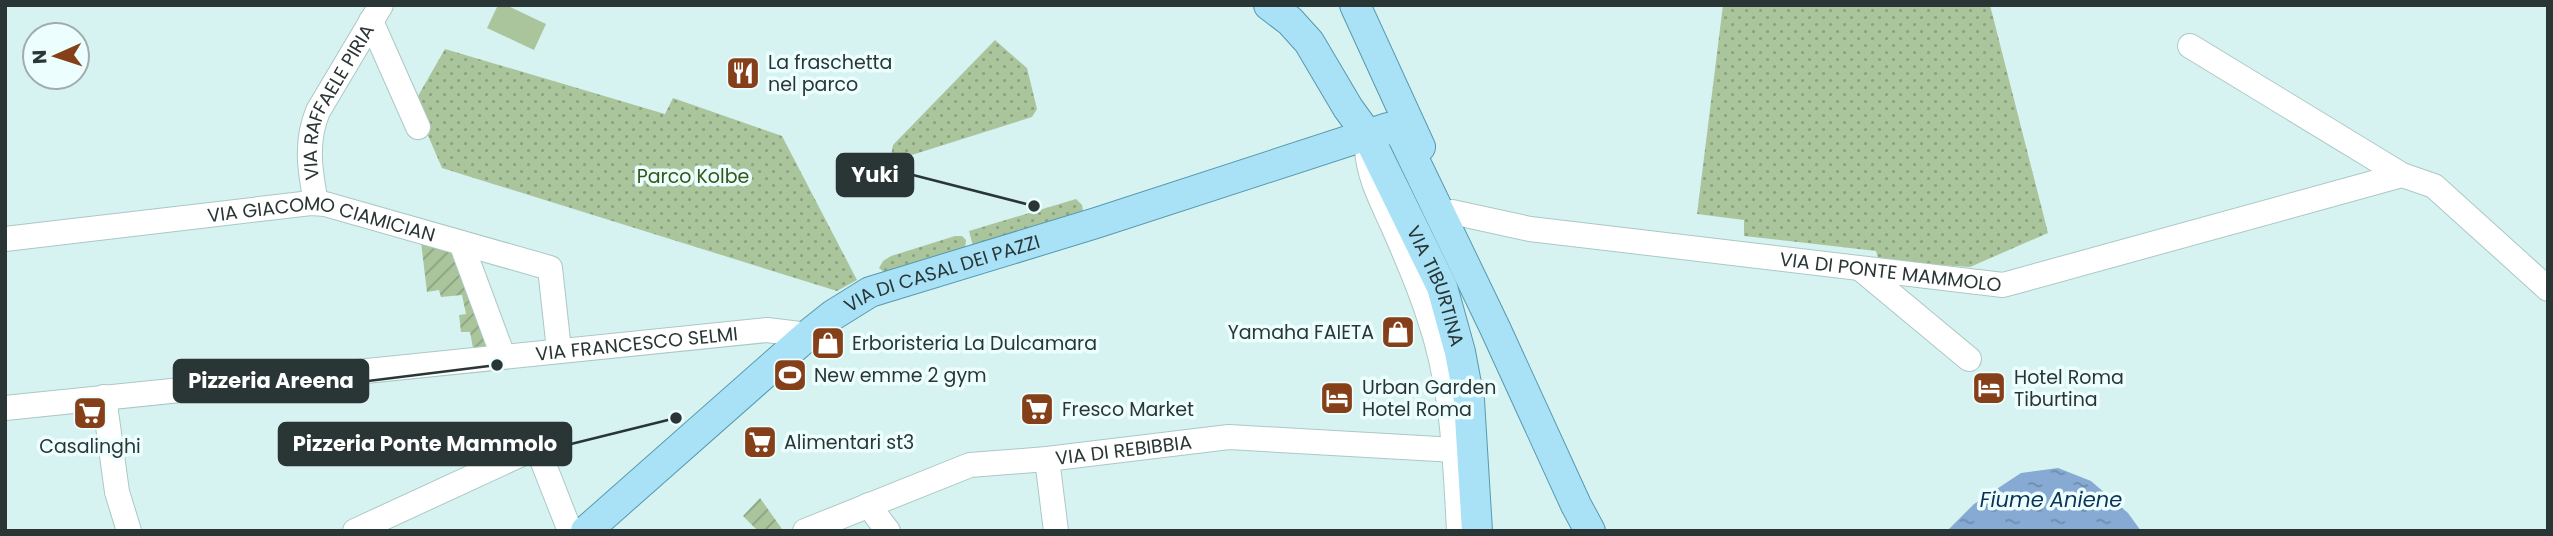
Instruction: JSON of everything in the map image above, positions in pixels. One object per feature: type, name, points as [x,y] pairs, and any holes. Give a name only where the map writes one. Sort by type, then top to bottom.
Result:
[{"type":"main road","name":"VIA TIBURTINA","points":[[1269,5],[1290,21],[1318,55],[1348,108],[1367,134],[1442,286],[1460,352],[1469,400],[1478,531]]},
{"type":"main road","name":"VIA TIBURTINA","points":[[1355,5],[1411,130],[1452,212],[1462,261]]},
{"type":"main road","name":"VIA TIBURTINA","points":[[1367,134],[1391,128],[1403,136],[1495,328],[1570,494],[1590,531]]},
{"type":"main road","name":"VIA DI CASAL DEI PAZZI","points":[[586,531],[807,335],[870,292],[1096,223],[1367,134]]},
{"type":"main road","points":[[1495,328],[1501,364],[1511,392],[1568,531]]},
{"type":"main road","points":[[1469,400],[1477,415],[1486,446],[1495,531]]},
{"type":"street","points":[[376,13],[418,127]]},
{"type":"street","name":"VIA RAFFAELE PIRIA","points":[[316,203],[309,154],[313,124],[376,13]]},
{"type":"street","points":[[2190,46],[2402,175],[2434,186],[2548,289]]},
{"type":"street","name":"VIA TIBURTINA","points":[[1367,134],[1367,156],[1376,189],[1418,284],[1437,343],[1450,402],[1459,531]]},
{"type":"street","name":"VIA DI PONTE MAMMOLO","points":[[1452,212],[1530,229],[2003,285],[2402,175]]},
{"type":"street","name":"VIA GIACOMO CIAMICIAN","points":[[5,239],[316,203],[550,268],[559,350]]},
{"type":"street","points":[[461,243],[503,356]]},
{"type":"street","points":[[1862,270],[1969,359]]},
{"type":"street","name":"VIA FRANCESCO SELMI","points":[[5,408],[767,330],[807,335]]},
{"type":"street","points":[[104,397],[117,492],[129,531]]},
{"type":"street","name":"VIA DI REBIBBIA","points":[[805,531],[970,464],[1047,460],[1229,437],[1455,450]]},
{"type":"street","points":[[355,531],[537,447],[570,531]]},
{"type":"street","points":[[1047,460],[1056,531]]},
{"type":"street","points":[[868,505],[887,531]]},
{"type":"green space","points":[[498,5],[506,5],[546,24],[534,50],[487,28]]},
{"type":"green space","points":[[1723,5],[1990,5],[2048,233],[1970,267],[1879,261],[1876,251],[1744,236],[1744,220],[1697,214]]},
{"type":"green space","points":[[995,40],[1027,68],[1037,109],[1032,117],[896,160],[891,156],[893,145]]},
{"type":"green space","name":"Parco Kolbe","points":[[445,49],[665,114],[673,98],[782,136],[857,280],[837,291],[442,168],[414,103]]},
{"type":"green space","points":[[1076,199],[1082,205],[1083,211],[1077,215],[973,246],[969,231]]},
{"type":"green space","points":[[962,236],[966,240],[965,249],[888,272],[879,268],[883,261],[891,256]]},
{"type":"green space","points":[[421,242],[456,252],[494,346],[473,348],[470,332],[461,332],[459,315],[466,314],[462,295],[441,297],[439,290],[427,292]]},
{"type":"green space","points":[[760,498],[782,529],[758,531],[743,516]]},
{"type":"water","name":"Fiume Aniene","points":[[2058,468],[2091,481],[2128,513],[2141,531],[1947,531],[1974,504],[2021,473]]},
{"type":"place","name":"La fraschetta nel parco","points":[[743,73]]},
{"type":"place","name":"Yuki","points":[[1034,206]]},
{"type":"place","name":"Yamaha FAIETA","points":[[1398,332]]},
{"type":"place","name":"Erboristeria La Dulcamara","points":[[828,343]]},
{"type":"place","name":"Pizzeria Areena","points":[[497,365]]},
{"type":"place","name":"New emme 2 gym","points":[[790,375]]},
{"type":"place","name":"Hotel Roma Tiburtina","points":[[1989,388]]},
{"type":"place","name":"Urban Garden Hotel Roma","points":[[1337,398]]},
{"type":"place","name":"Fresco Market","points":[[1037,409]]},
{"type":"place","name":"Casalinghi","points":[[90,413]]},
{"type":"place","name":"Pizzeria Ponte Mammolo","points":[[676,418]]},
{"type":"place","name":"Alimentari st3","points":[[760,442]]}]
